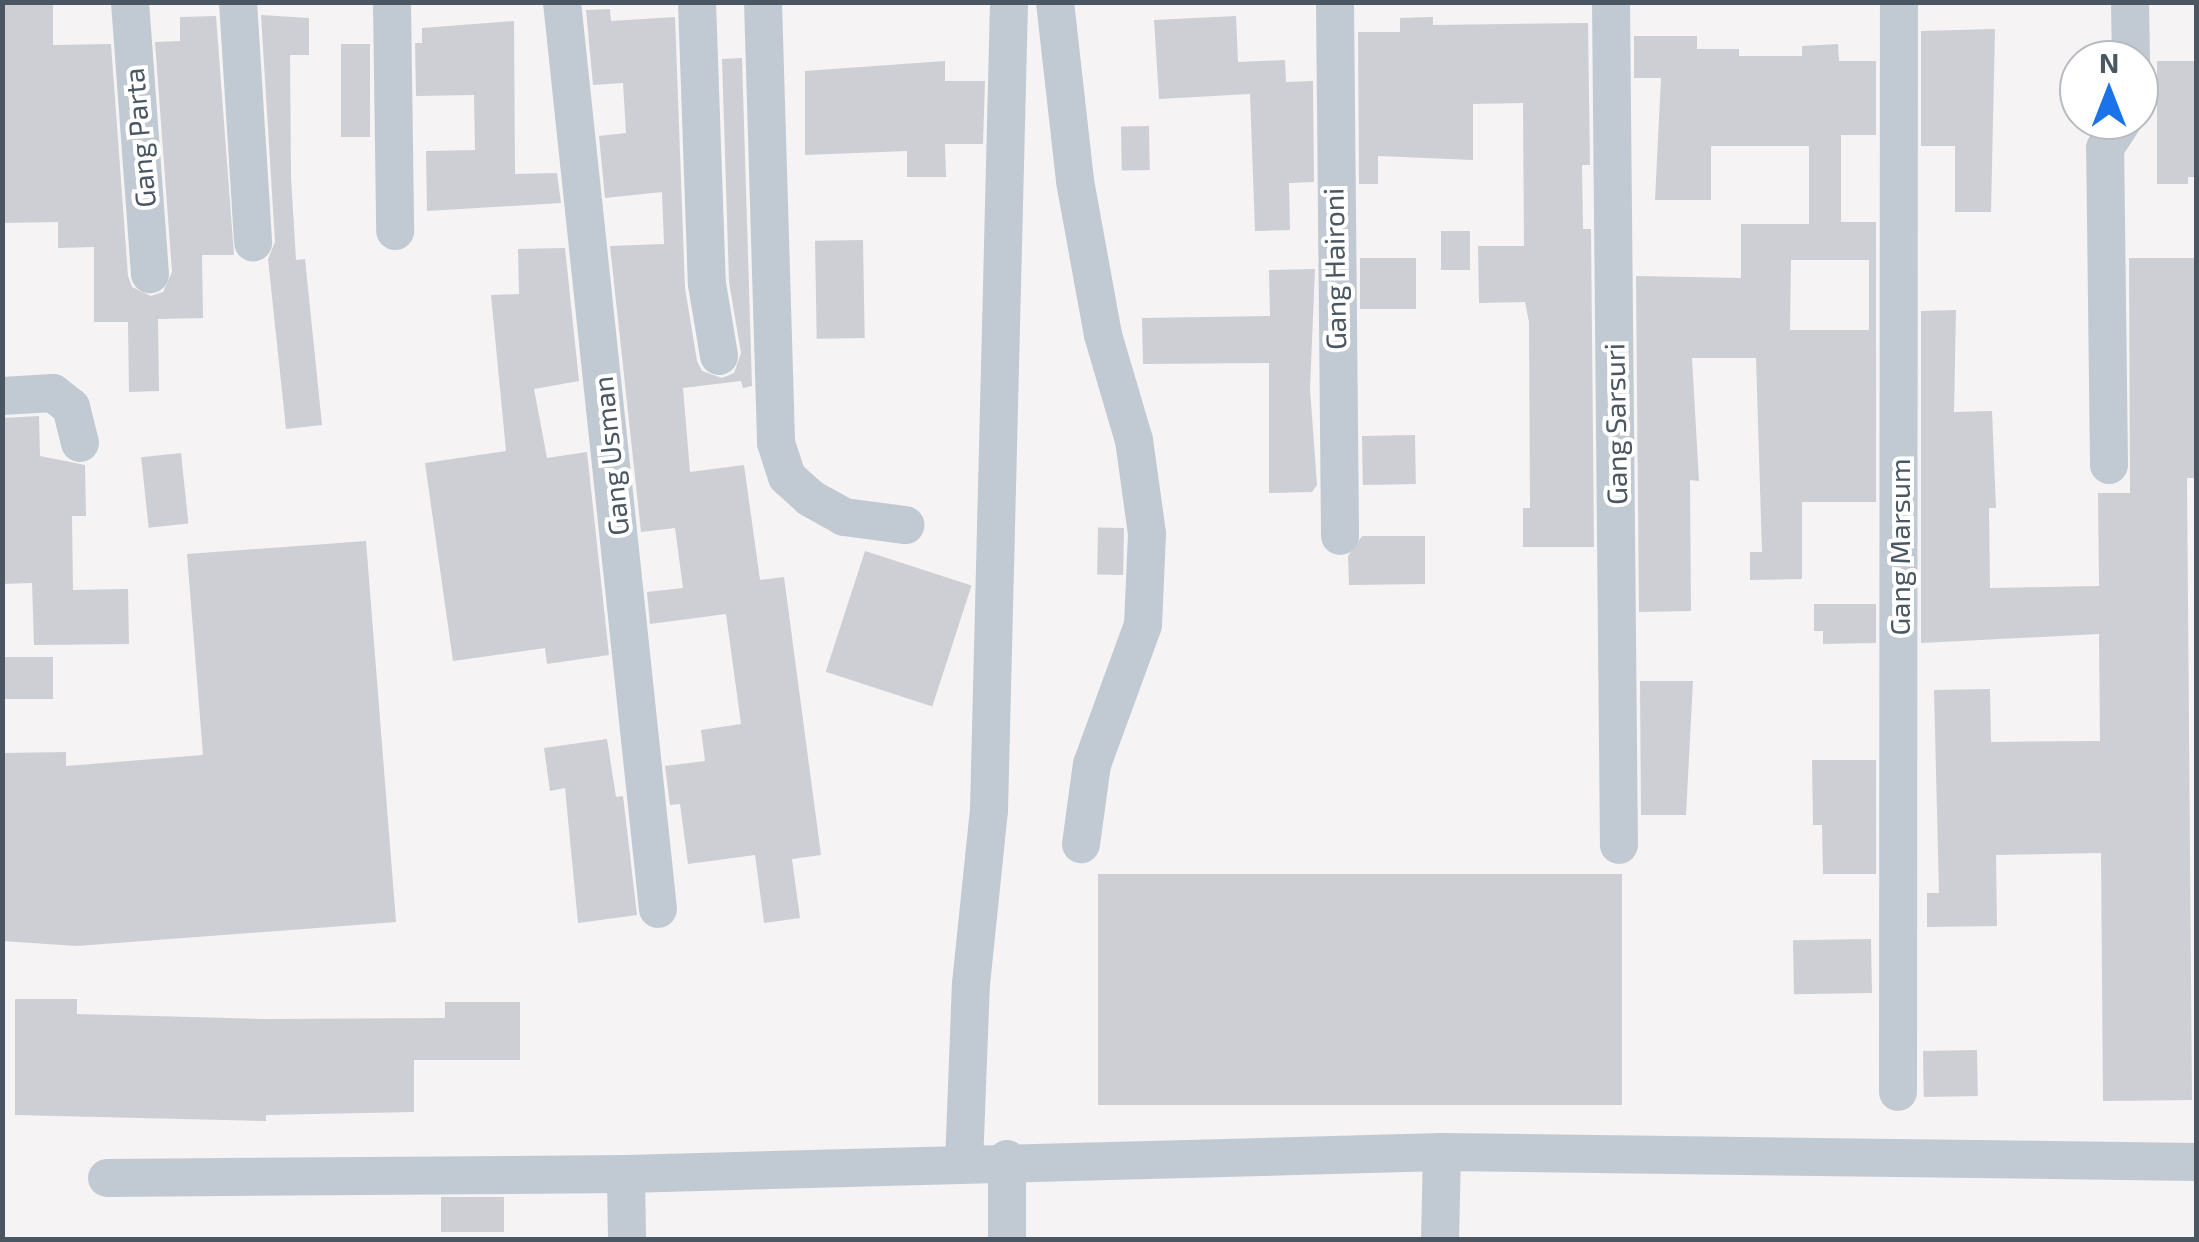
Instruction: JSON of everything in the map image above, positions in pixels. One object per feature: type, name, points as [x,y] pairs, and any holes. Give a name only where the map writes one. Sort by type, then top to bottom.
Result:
[{"type":"street","name":"Gang Parta","points":[[130,2],[150,274]]},
{"type":"street","points":[[238,2],[253,243]]},
{"type":"street","points":[[392,2],[395,231]]},
{"type":"street","name":"Gang Usman","points":[[562,2],[658,909]]},
{"type":"street","points":[[698,2],[707,284],[719,356]]},
{"type":"street","points":[[762,2],[776,443],[787,477],[810,498],[844,517],[904,524]]},
{"type":"street","points":[[964,1164],[989,810],[1008,2]]},
{"type":"street","points":[[1055,2],[1075,182],[1103,335],[1134,440],[1147,534],[1143,625],[1092,764],[1080,844]]},
{"type":"street","name":"Gang Haironi","points":[[1334,2],[1340,536]]},
{"type":"street","name":"Gang Sarsuri","points":[[1611,2],[1620,845]]},
{"type":"street","name":"Gang Marsum","points":[[1898,1092],[1899,2]]},
{"type":"street","points":[[2130,2],[2131,40]]},
{"type":"street","points":[[2109,465],[2105,148],[2110,140]]},
{"type":"street","points":[[2,396],[52,394],[71,407],[80,443]]},
{"type":"street","points":[[1440,1240],[1442,1152]]},
{"type":"street","points":[[108,1178],[626,1174],[964,1164],[1007,1159],[1442,1152],[2196,1162]]},
{"type":"street","points":[[1007,1159],[1008,1240]]},
{"type":"street","points":[[626,1174],[627,1240]]},
{"type":"building","points":[[2,5],[53,5],[53,45],[111,44],[128,276],[132,287],[151,296],[163,292],[172,272],[155,42],[180,41],[180,17],[216,16],[234,255],[202,255],[203,318],[158,319],[159,391],[129,392],[128,322],[94,322],[94,247],[58,248],[58,222],[2,223]]},
{"type":"building","points":[[610,9],[611,21],[675,17],[685,288],[697,361],[702,371],[722,378],[734,373],[741,353],[729,282],[722,59],[742,58],[752,386],[743,388],[741,381],[683,388],[690,472],[744,465],[760,580],[784,577],[821,855],[792,859],[800,918],[764,923],[755,855],[688,864],[680,804],[670,805],[665,766],[705,761],[701,730],[741,724],[726,614],[650,624],[647,592],[683,588],[675,528],[641,532],[610,246],[664,244],[662,192],[605,198],[599,136],[626,133],[623,83],[593,85],[586,10]]},
{"type":"building","points":[[261,15],[309,18],[309,55],[290,55],[291,177],[296,260],[305,259],[322,425],[286,429],[268,259],[275,242]]},
{"type":"building","points":[[1236,16],[1238,62],[1285,60],[1286,82],[1313,81],[1314,182],[1289,183],[1290,230],[1255,231],[1250,94],[1159,99],[1154,20]]},
{"type":"building","points":[[1433,17],[1433,25],[1588,23],[1590,165],[1582,165],[1583,229],[1591,229],[1594,547],[1523,547],[1523,508],[1530,508],[1529,322],[1525,302],[1479,303],[1478,246],[1524,246],[1523,103],[1473,104],[1473,160],[1378,156],[1378,184],[1359,184],[1358,32],[1400,32],[1400,18]]},
{"type":"building","points":[[514,21],[515,174],[557,173],[561,203],[427,211],[426,151],[475,150],[474,95],[416,96],[415,43],[422,43],[422,28]]},
{"type":"building","points":[[1995,29],[1991,212],[1955,212],[1955,146],[1921,146],[1921,31]]},
{"type":"building","points":[[1634,36],[1697,36],[1697,49],[1739,49],[1739,56],[1802,56],[1802,46],[1838,44],[1839,61],[1876,61],[1876,135],[1841,135],[1841,222],[1876,222],[1876,502],[1802,502],[1802,579],[1750,580],[1750,552],[1762,552],[1756,358],[1692,358],[1699,481],[1690,480],[1691,611],[1639,612],[1636,276],[1741,278],[1741,224],[1809,224],[1809,146],[1711,146],[1711,200],[1655,200],[1661,78],[1634,78]],"holes":[[[1791,260],[1869,260],[1869,330],[1790,330]]]},
{"type":"building","points":[[341,44],[370,44],[370,137],[341,137]]},
{"type":"building","points":[[945,61],[945,81],[985,81],[983,144],[945,144],[946,177],[907,177],[907,151],[805,155],[805,71]]},
{"type":"building","points":[[2159,61],[2196,61],[2196,177],[2188,177],[2188,184],[2157,184]]},
{"type":"building","points":[[1121,126],[1149,126],[1150,170],[1122,170]]},
{"type":"building","points":[[1441,231],[1470,231],[1470,270],[1441,270]]},
{"type":"building","points":[[863,240],[865,338],[817,339],[815,241]]},
{"type":"building","points":[[565,248],[579,381],[534,389],[547,458],[587,452],[609,655],[547,664],[545,648],[453,661],[425,463],[506,451],[491,295],[519,294],[518,249]]},
{"type":"building","points":[[1360,258],[1416,258],[1416,309],[1360,309]]},
{"type":"building","points":[[2129,258],[2196,258],[2196,478],[2187,478],[2192,1100],[2103,1101],[2101,853],[1996,855],[1997,926],[1927,927],[1927,893],[1939,893],[1934,690],[1990,689],[1991,742],[2100,741],[2099,634],[1921,643],[1921,311],[1956,310],[1954,412],[1992,411],[1996,508],[1989,508],[1990,588],[2099,586],[2098,493],[2130,493]]},
{"type":"building","points":[[1315,269],[1310,389],[1317,485],[1312,492],[1269,493],[1269,363],[1143,364],[1142,318],[1270,316],[1269,270]]},
{"type":"building","points":[[39,416],[40,456],[85,465],[86,516],[72,516],[73,590],[128,589],[129,644],[34,645],[32,583],[2,584],[2,418]]},
{"type":"building","points":[[1415,435],[1416,484],[1363,485],[1362,436]]},
{"type":"building","points":[[181,453],[188,524],[149,528],[141,457]]},
{"type":"building","points":[[1098,528],[1124,528],[1123,575],[1097,575]]},
{"type":"building","points":[[1362,536],[1425,536],[1425,584],[1349,585],[1348,556]]},
{"type":"building","points":[[366,541],[396,922],[77,946],[2,941],[2,753],[66,752],[66,766],[203,755],[187,554]]},
{"type":"building","points":[[865,551],[972,586],[932,706],[826,672]]},
{"type":"building","points":[[1814,604],[1876,604],[1876,643],[1823,644],[1823,631],[1814,631]]},
{"type":"building","points":[[2,657],[53,657],[53,699],[2,699]]},
{"type":"building","points":[[1640,681],[1693,681],[1686,815],[1641,815]]},
{"type":"building","points":[[607,739],[616,797],[623,796],[637,915],[578,923],[565,788],[550,791],[544,748]]},
{"type":"building","points":[[1812,760],[1876,760],[1876,874],[1823,874],[1822,825],[1813,825]]},
{"type":"building","points":[[1098,874],[1622,874],[1622,1105],[1098,1105]]},
{"type":"building","points":[[1871,939],[1872,993],[1794,994],[1793,940]]},
{"type":"building","points":[[15,999],[77,999],[77,1014],[266,1019],[445,1018],[445,1002],[520,1002],[520,1060],[414,1060],[414,1112],[266,1115],[266,1121],[15,1115]]},
{"type":"building","points":[[1977,1050],[1978,1096],[1924,1097],[1923,1051]]},
{"type":"building","points":[[441,1197],[504,1197],[504,1232],[441,1232]]}]
